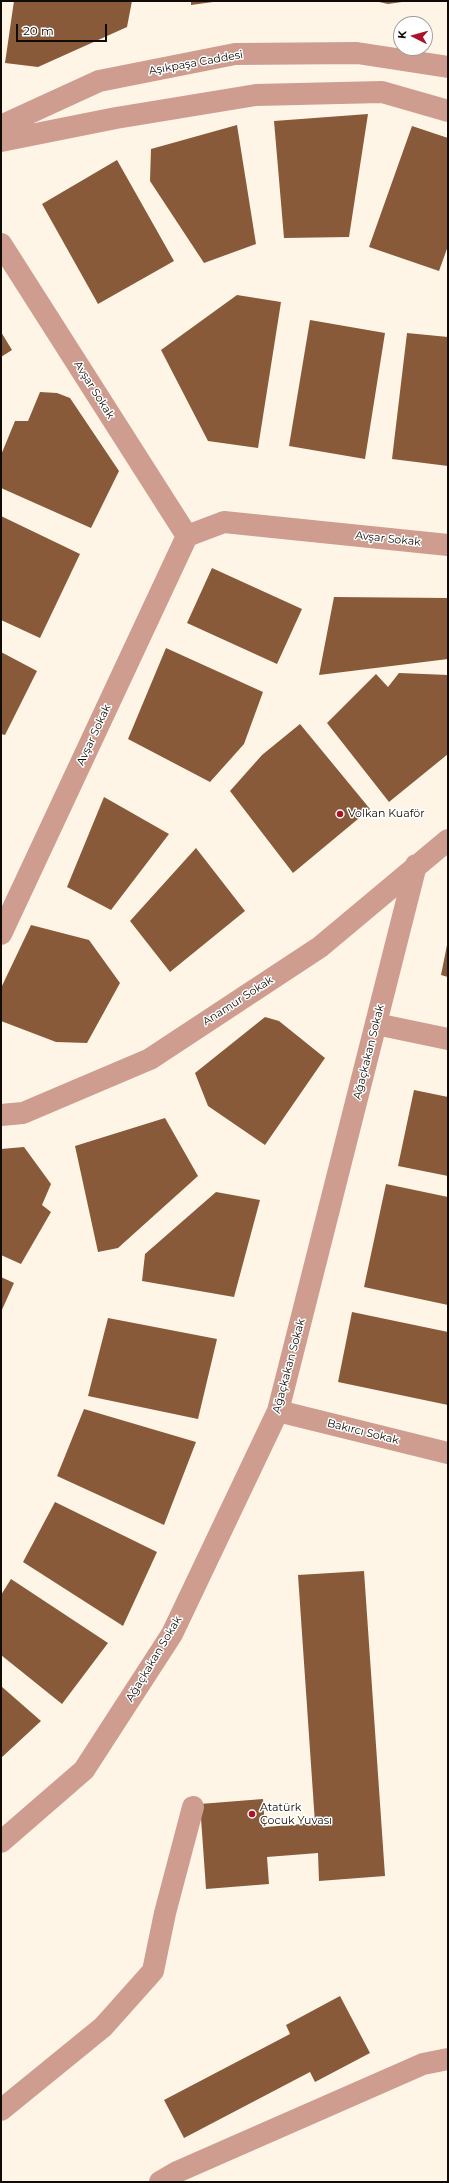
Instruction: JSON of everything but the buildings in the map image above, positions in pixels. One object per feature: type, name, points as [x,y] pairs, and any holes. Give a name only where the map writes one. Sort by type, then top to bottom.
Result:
[{"type":"street","name":"Aşıkpaşa Caddesi","points":[[1,126],[99,81],[235,54],[357,53],[448,67]]},
{"type":"street","points":[[1,141],[116,118],[256,95],[382,92],[448,111]]},
{"type":"street","name":"Avşar Sokak","points":[[1,244],[187,536]]},
{"type":"street","name":"Avşar Sokak","points":[[1,934],[187,536],[224,522],[448,545]]},
{"type":"street","name":"Anamur Sokak","points":[[1,1115],[23,1113],[150,1059],[320,948],[416,865],[448,840]]},
{"type":"street","name":"Ağaçkakan Sokak","points":[[1,1842],[84,1770],[172,1634],[278,1411],[416,865]]},
{"type":"street","points":[[376,1024],[448,1040]]},
{"type":"street","name":"Bakırcı Sokak","points":[[278,1411],[448,1453]]},
{"type":"street","points":[[1,2110],[103,2027],[153,1971],[165,1913],[193,1807]]},
{"type":"street","points":[[160,2182],[177,2172],[423,2064],[448,2059]]},
{"type":"place","name":"Volkan Kuaför","points":[[340,814]]},
{"type":"place","name":"Atatürk Çocuk Yuvası","points":[[252,1814]]}]
